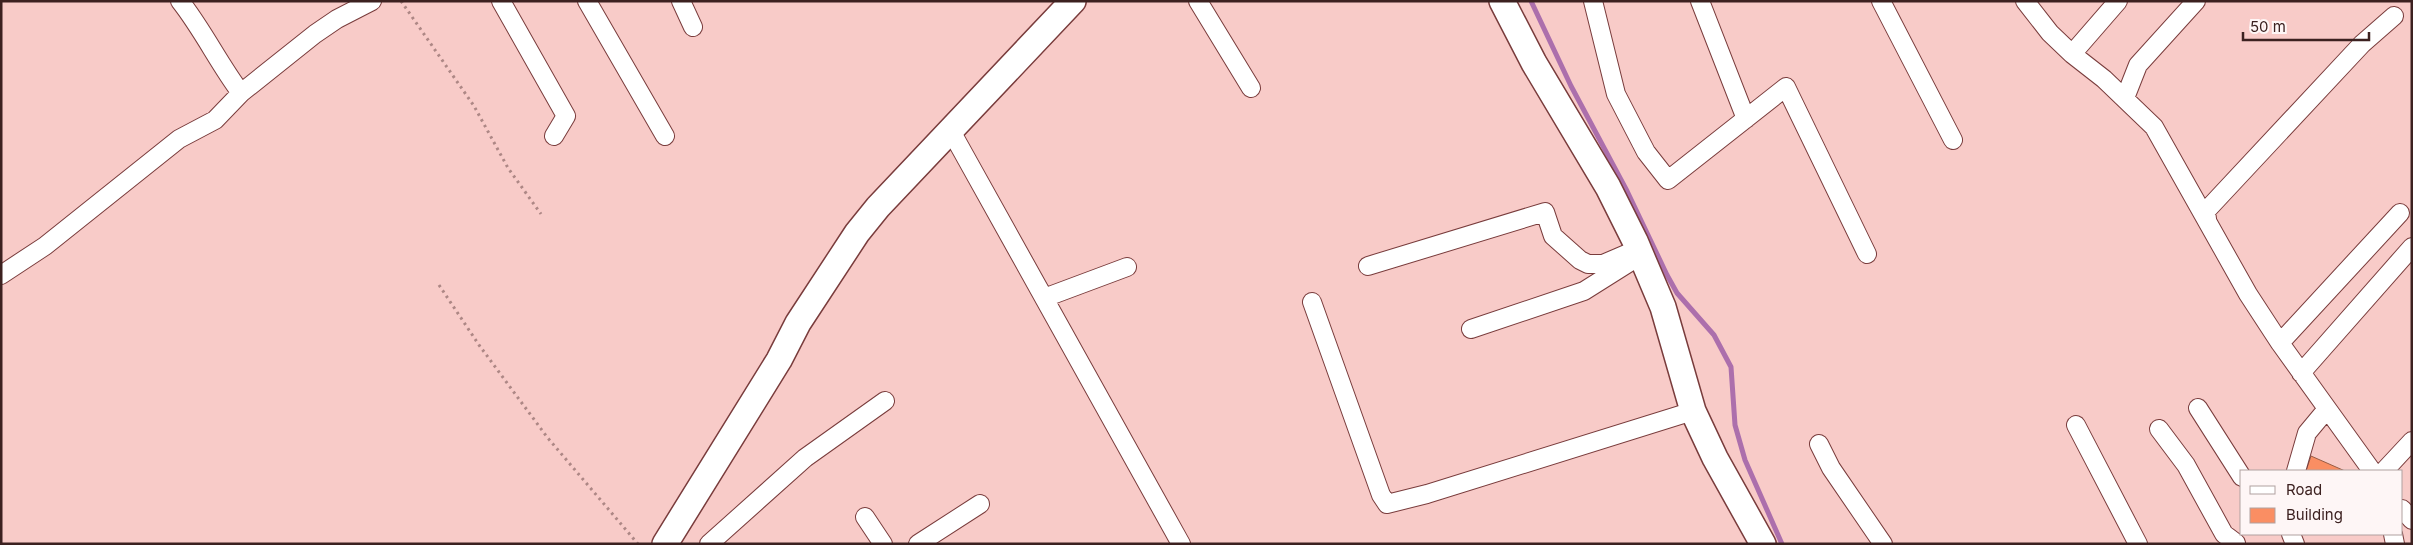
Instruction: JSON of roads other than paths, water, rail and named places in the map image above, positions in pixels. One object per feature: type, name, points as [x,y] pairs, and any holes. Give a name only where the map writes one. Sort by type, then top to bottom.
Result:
[{"type":"main road","points":[[665,544],[779,360],[798,324],[857,233],[878,207],[1073,1]]},
{"type":"main road","points":[[1502,1],[1534,63],[1608,187],[1663,307],[1693,411],[1715,458],[1763,544]]},
{"type":"street","points":[[180,1],[193,17],[224,71],[241,93]]},
{"type":"street","points":[[1,275],[45,246],[179,139],[215,120],[241,93],[315,34],[337,19],[372,1]]},
{"type":"street","points":[[501,1],[566,116],[554,136]]},
{"type":"street","points":[[587,1],[665,136]]},
{"type":"street","points":[[681,1],[693,27]]},
{"type":"street","points":[[1198,1],[1251,88]]},
{"type":"street","points":[[1593,1],[1616,94],[1646,152],[1668,180],[1786,87],[1867,254]]},
{"type":"street","points":[[1700,1],[1746,119]]},
{"type":"street","points":[[1882,1],[1953,140]]},
{"type":"street","points":[[2072,54],[2118,1]]},
{"type":"street","points":[[2125,98],[2138,65],[2196,1]]},
{"type":"street","points":[[2028,2],[2050,33],[2125,98],[2154,127],[2248,294],[2280,343],[2371,470]]},
{"type":"street","points":[[2207,219],[2206,211],[2362,44],[2394,16]]},
{"type":"street","points":[[951,131],[1182,544]]},
{"type":"street","points":[[1368,266],[1545,212],[1553,236],[1580,260],[1588,264],[1603,264],[1639,252]]},
{"type":"street","points":[[2280,343],[2400,213]]},
{"type":"street","points":[[2302,373],[2412,247]]},
{"type":"street","points":[[1471,329],[1584,291],[1639,252]]},
{"type":"street","points":[[1044,298],[1127,267]]},
{"type":"street","points":[[1312,302],[1381,496],[1387,504],[1427,494],[1693,411]]},
{"type":"street","points":[[709,544],[805,458],[885,400]]},
{"type":"street","points":[[2198,408],[2240,474]]},
{"type":"street","points":[[2296,470],[2307,433],[2327,409]]},
{"type":"street","points":[[2076,425],[2138,544]]},
{"type":"street","points":[[2159,429],[2186,465],[2224,534],[2238,540]]},
{"type":"street","points":[[2385,470],[2412,440]]},
{"type":"street","points":[[1820,444],[1831,468],[1883,544]]},
{"type":"street","points":[[918,544],[980,504]]},
{"type":"street","points":[[2403,510],[2412,520]]},
{"type":"street","points":[[865,517],[883,544]]},
{"type":"waterway","points":[[1531,1],[1571,86],[1627,191],[1667,275],[1677,293],[1714,335],[1731,367],[1735,425],[1745,460],[1782,544]]}]
